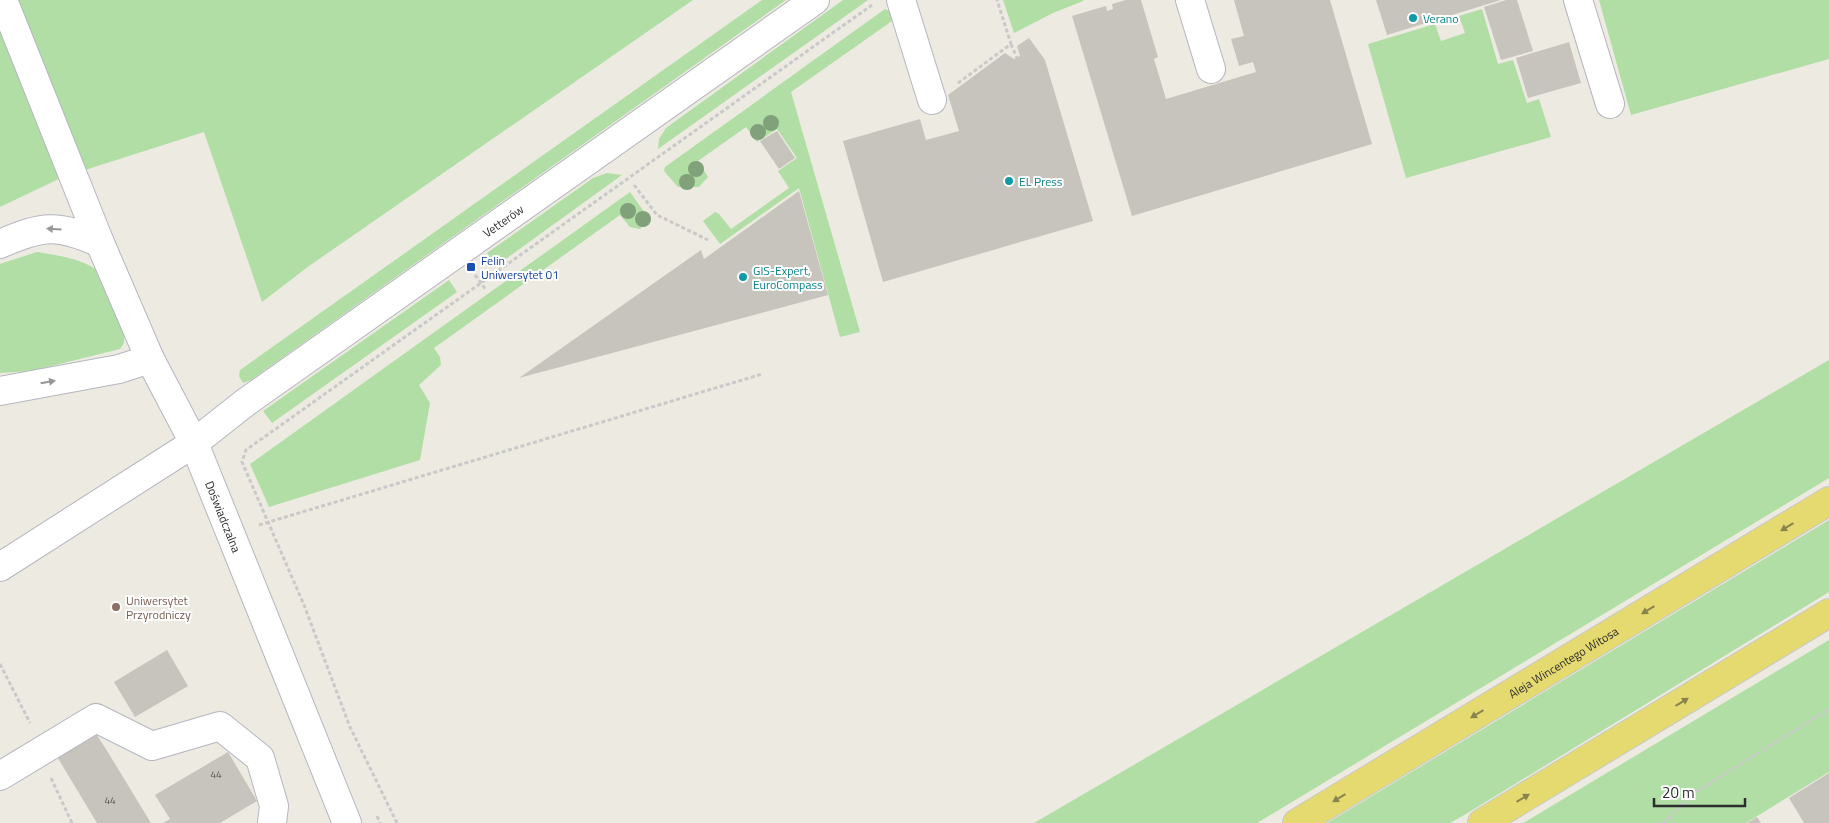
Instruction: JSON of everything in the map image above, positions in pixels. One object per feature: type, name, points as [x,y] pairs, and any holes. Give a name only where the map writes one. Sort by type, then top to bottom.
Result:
[{"type":"main road","name":"Aleja Wincentego Witosa","points":[[1297,823],[1829,501]]},
{"type":"main road","points":[[1482,823],[1829,613]]},
{"type":"street","name":"Doświadczalna","points":[[3,0],[100,243],[150,359],[194,443],[347,823]]},
{"type":"street","name":"Vetterów","points":[[0,567],[194,443],[246,402],[815,0]]},
{"type":"street","points":[[901,0],[942,94]]},
{"type":"street","points":[[1190,0],[1211,68]]},
{"type":"street","points":[[1578,0],[1610,104]]},
{"type":"street","points":[[0,244],[45,228],[72,230],[100,243]]},
{"type":"street","points":[[0,391],[119,369],[150,359]]},
{"type":"street","points":[[0,776],[96,718],[152,746],[220,726],[260,758],[274,806],[272,823]]},
{"type":"path","points":[[397,823],[350,727],[304,605],[242,462],[246,450],[879,0]]},
{"type":"path","points":[[997,0],[1016,58]]},
{"type":"path","points":[[942,94],[1011,44]]},
{"type":"path","points":[[634,186],[657,215],[708,240]]},
{"type":"path","points":[[472,271],[486,290]]},
{"type":"path","points":[[229,531],[269,522],[762,374]]},
{"type":"path","points":[[1663,823],[1696,792],[1829,710]]},
{"type":"green space","points":[[0,0],[693,0],[309,266],[262,302],[204,132],[63,177],[0,207]]},
{"type":"green space","points":[[762,0],[786,0],[251,380],[243,383],[239,376],[240,370]]},
{"type":"green space","points":[[843,0],[868,0],[658,149],[659,139],[666,128]]},
{"type":"green space","points":[[1003,0],[1083,1],[1053,13],[1014,33]]},
{"type":"green space","points":[[1599,0],[1829,0],[1829,59],[1631,115]]},
{"type":"green space","points":[[885,9],[889,11],[892,21],[791,92],[860,332],[840,337],[799,188],[720,244],[703,221],[715,212],[719,214],[731,229],[789,188],[778,171],[797,158],[777,129],[757,142],[746,127],[698,161],[708,177],[699,187],[678,187],[664,171],[665,167]]},
{"type":"green space","points":[[1482,9],[1498,64],[1513,60],[1527,103],[1539,99],[1551,137],[1406,178],[1368,44],[1435,24],[1441,41],[1465,33],[1459,16]]},
{"type":"green space","points":[[607,173],[622,175],[496,266],[487,253],[593,178]]},
{"type":"green space","points":[[630,192],[650,220],[640,229],[630,227],[620,215],[434,348],[440,357],[441,365],[419,385],[430,403],[420,460],[269,507],[250,464]]},
{"type":"green space","points":[[37,252],[84,263],[99,273],[110,292],[124,335],[124,343],[120,349],[31,371],[0,373],[0,264]]},
{"type":"green space","points":[[449,280],[457,292],[272,423],[263,411]]},
{"type":"green space","points":[[1829,360],[1829,478],[1257,823],[1034,823]]},
{"type":"green space","points":[[1829,520],[1829,592],[1466,814],[1450,823],[1327,823]]},
{"type":"green space","points":[[1829,640],[1829,772],[1746,823],[1523,823]]},
{"type":"building","points":[[1126,0],[1141,0],[1158,57],[1154,59],[1166,99],[1256,72],[1253,62],[1239,66],[1231,39],[1244,36],[1234,0],[1330,0],[1372,144],[1132,216],[1072,16],[1106,6],[1107,11],[1113,9],[1112,4]]},
{"type":"building","name":"Verano","points":[[1376,0],[1501,0],[1387,35]]},
{"type":"building","points":[[1506,0],[1517,0],[1533,51],[1501,60],[1484,7]]},
{"type":"building","name":"EL Press","points":[[1029,38],[1045,60],[1093,221],[883,282],[843,141],[920,119],[926,140],[959,131],[948,95],[1005,53],[1014,59],[1020,56],[1017,46]]},
{"type":"building","points":[[1569,42],[1581,83],[1528,98],[1516,58]]},
{"type":"building","points":[[777,131],[795,158],[779,169],[760,141]]},
{"type":"building","name":"GIS-Expert, EuroCompass","points":[[799,191],[828,295],[519,378],[701,250],[704,259]]},
{"type":"building","points":[[167,650],[188,686],[135,717],[114,682]]},
{"type":"building","points":[[95,732],[151,823],[97,823],[56,755]]},
{"type":"building","points":[[228,752],[257,801],[220,823],[163,823],[170,819],[155,795]]},
{"type":"building","points":[[1829,773],[1829,823],[1804,823],[1789,798]]},
{"type":"building","points":[[1757,817],[1761,823],[1747,823]]},
{"type":"place","name":"Verano","points":[[1413,18]]},
{"type":"place","name":"EL Press","points":[[1009,181]]},
{"type":"place","name":"Felin Uniwersytet 01","points":[[471,267]]},
{"type":"place","name":"GIS-Expert, EuroCompass","points":[[743,277]]},
{"type":"place","name":"Uniwersytet Przyrodniczy","points":[[116,607]]}]
